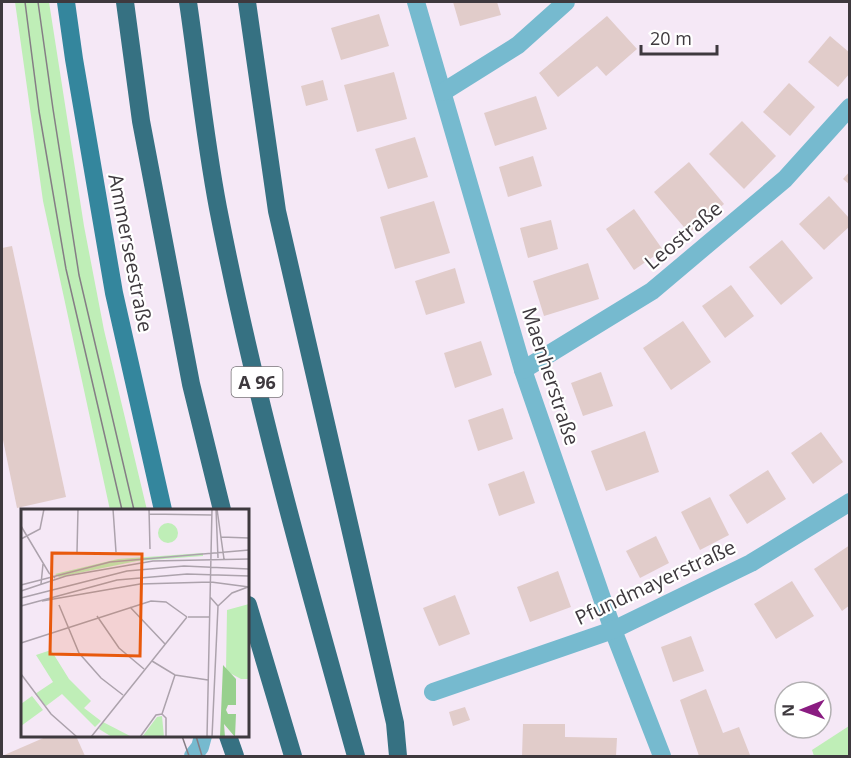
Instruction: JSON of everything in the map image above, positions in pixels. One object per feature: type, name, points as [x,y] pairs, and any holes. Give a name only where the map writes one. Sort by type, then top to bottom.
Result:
[{"type":"highway","points":[[125,2],[141,121],[191,384],[222,509]]},
{"type":"highway","name":"A 96","points":[[188,2],[220,217],[301,561],[356,756]]},
{"type":"highway","points":[[247,2],[278,212],[395,723],[398,756]]},
{"type":"highway","points":[[249,608],[294,756]]},
{"type":"highway","points":[[229,737],[235,756]]},
{"type":"main road","name":"Ammerseestraße","points":[[66,2],[114,293],[163,509]]},
{"type":"street","name":"Maenherstraße","points":[[417,2],[523,370],[613,630],[662,756]]},
{"type":"street","points":[[443,92],[518,45],[566,2]]},
{"type":"street","name":"Leostraße","points":[[523,370],[652,291],[785,179],[849,107]]},
{"type":"street","name":"Pfundmayerstraße","points":[[433,692],[613,630],[751,563],[849,502]]},
{"type":"street","points":[[193,756],[200,747],[202,737]]},
{"type":"green space","points":[[15,2],[49,2],[84,226],[104,330],[147,509],[110,509],[43,201]]},
{"type":"green space","points":[[849,726],[849,756],[814,756],[812,750],[827,740],[833,740],[833,736]]},
{"type":"building","points":[[453,2],[497,2],[501,15],[460,26]]},
{"type":"building","points":[[379,14],[389,46],[341,60],[331,28]]},
{"type":"building","points":[[607,16],[637,49],[606,76],[597,66],[558,97],[539,73]]},
{"type":"building","points":[[830,36],[850,53],[850,73],[838,87],[808,62]]},
{"type":"building","points":[[394,72],[407,119],[357,132],[344,85]]},
{"type":"building","points":[[323,80],[328,100],[306,106],[301,86]]},
{"type":"building","points":[[789,83],[815,107],[790,136],[763,112]]},
{"type":"building","points":[[536,96],[547,129],[495,146],[484,113]]},
{"type":"building","points":[[742,121],[776,156],[744,189],[709,154]]},
{"type":"building","points":[[415,137],[428,177],[388,189],[375,149]]},
{"type":"building","points":[[533,156],[542,186],[508,197],[499,167]]},
{"type":"building","points":[[689,162],[724,204],[689,233],[654,192]]},
{"type":"building","points":[[850,171],[850,185],[843,179]]},
{"type":"building","points":[[829,196],[850,219],[850,226],[824,250],[799,224]]},
{"type":"building","points":[[434,201],[450,253],[395,269],[380,217]]},
{"type":"building","points":[[634,209],[663,250],[634,270],[606,229]]},
{"type":"building","points":[[551,220],[558,249],[528,258],[520,228]]},
{"type":"building","points":[[782,240],[813,278],[781,305],[749,267]]},
{"type":"building","points":[[12,246],[66,497],[17,508],[2,435],[2,248]]},
{"type":"building","points":[[588,263],[599,299],[544,316],[533,281]]},
{"type":"building","points":[[455,268],[465,303],[426,315],[415,281]]},
{"type":"building","points":[[731,285],[754,316],[725,338],[702,306]]},
{"type":"building","points":[[683,321],[711,362],[671,390],[643,348]]},
{"type":"building","points":[[481,341],[492,375],[455,388],[444,353]]},
{"type":"building","points":[[601,372],[613,406],[583,416],[571,383]]},
{"type":"building","points":[[503,408],[513,439],[478,451],[468,420]]},
{"type":"building","points":[[645,431],[659,472],[606,491],[591,451]]},
{"type":"building","points":[[821,432],[843,462],[813,484],[791,453]]},
{"type":"building","points":[[768,470],[786,499],[747,524],[729,495]]},
{"type":"building","points":[[524,471],[535,503],[499,516],[488,484]]},
{"type":"building","points":[[710,497],[729,535],[700,550],[681,512]]},
{"type":"building","points":[[656,536],[669,563],[640,578],[626,551]]},
{"type":"building","points":[[850,545],[850,605],[842,611],[814,569]]},
{"type":"building","points":[[558,571],[571,607],[530,622],[517,587]]},
{"type":"building","points":[[792,581],[814,616],[776,639],[754,604]]},
{"type":"building","points":[[455,595],[470,634],[439,646],[423,608]]},
{"type":"building","points":[[691,636],[704,671],[673,682],[661,647]]},
{"type":"building","points":[[706,689],[723,733],[739,727],[750,755],[699,756],[680,700]]},
{"type":"building","points":[[465,707],[470,720],[453,726],[449,712]]},
{"type":"building","points":[[523,724],[565,724],[565,737],[617,738],[616,756],[522,756]]},
{"type":"building","points":[[46,737],[76,737],[85,756],[2,756]]},
{"type":"tram line","points":[[25,2],[39,111],[66,269],[122,509]]},
{"type":"tram line","points":[[38,2],[79,275],[134,509]]},
{"type":"tram line","points":[[182,737],[189,756]]},
{"type":"tram line","points":[[196,737],[202,756]]}]
